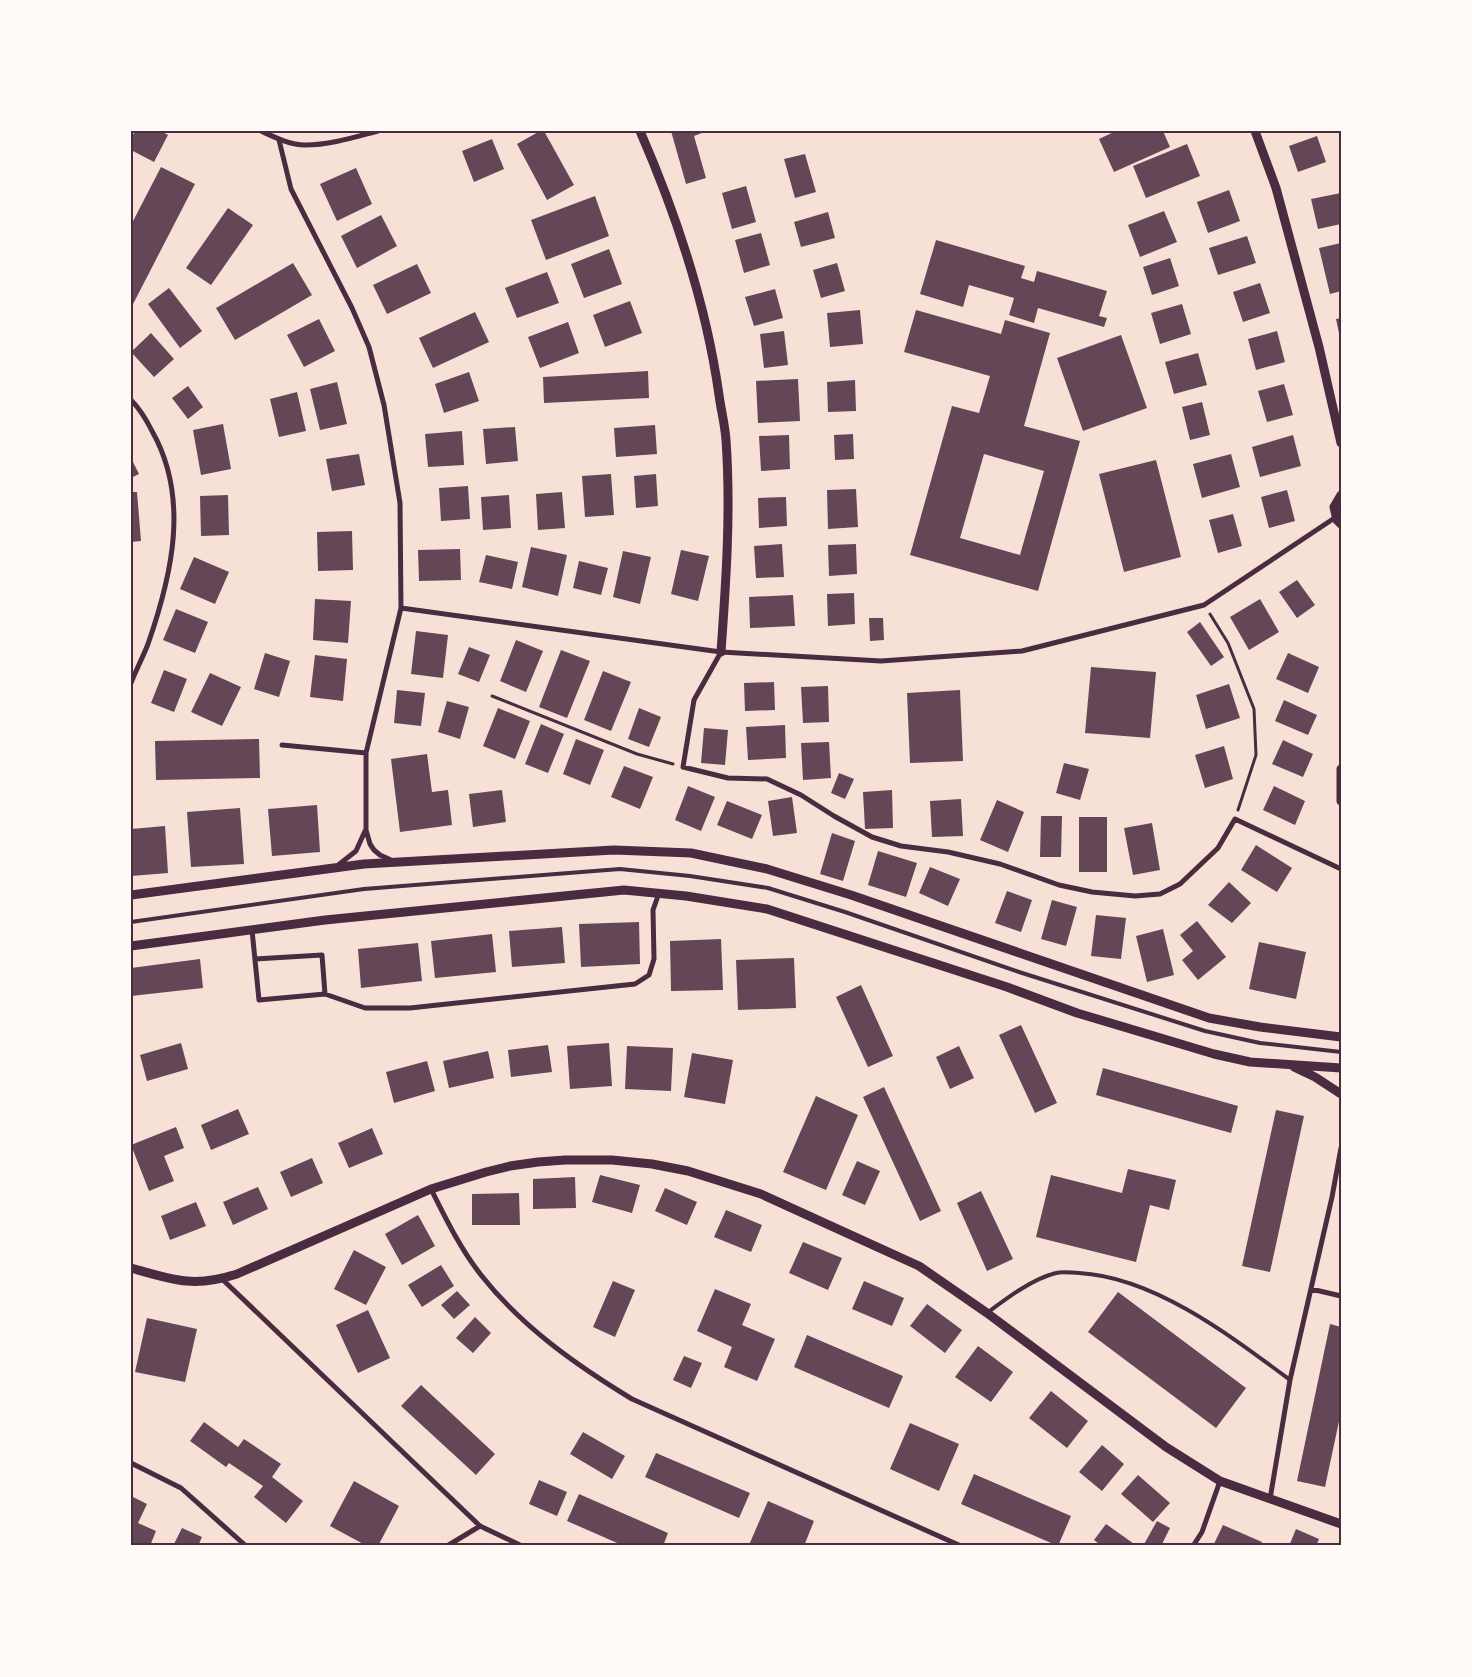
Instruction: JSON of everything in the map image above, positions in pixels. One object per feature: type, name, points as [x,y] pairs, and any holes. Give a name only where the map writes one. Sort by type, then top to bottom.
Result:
[{"type":"street","points":[[261,131],[279,140],[304,146],[331,143],[378,131]]},
{"type":"street","points":[[640,131],[664,187],[696,282],[714,363],[726,440],[728,552],[722,652],[694,700],[683,768],[728,778],[768,779],[800,795],[872,837],[902,846],[948,852],[1000,864],[1059,885],[1092,892],[1135,896],[1160,894],[1180,884],[1218,848],[1235,819],[1341,869]]},
{"type":"street","points":[[1255,131],[1276,188],[1319,347],[1341,443]]},
{"type":"street","points":[[279,140],[291,189],[352,308],[369,347],[384,405],[400,503],[401,608],[366,753],[366,830],[374,850],[389,859],[400,862]]},
{"type":"street","points":[[131,400],[140,409],[158,441],[171,474],[174,507],[174,537],[171,561],[161,604],[147,646],[131,683]]},
{"type":"street","points":[[401,608],[722,652],[881,661],[1022,651],[1204,605],[1338,521],[1334,507],[1341,495]]},
{"type":"street","points":[[282,745],[366,753]]},
{"type":"street","points":[[1341,770],[1341,801]]},
{"type":"street","points":[[333,868],[356,851],[366,830]]},
{"type":"street","points":[[131,895],[333,868],[400,862],[614,850],[691,853],[767,869],[851,895],[1209,1018],[1260,1027],[1341,1037]]},
{"type":"street","points":[[131,946],[326,920],[624,890],[659,893],[767,909],[1007,987],[1077,1013],[1214,1054],[1250,1062],[1341,1068]]},
{"type":"street","points":[[252,930],[259,1000],[325,994],[365,1008],[410,1008],[635,984],[649,975],[654,959],[653,910],[659,893]]},
{"type":"street","points":[[255,959],[322,954],[325,994]]},
{"type":"street","points":[[1289,1065],[1316,1077],[1341,1094]]},
{"type":"street","points":[[1270,1499],[1290,1380],[1332,1197],[1341,1148]]},
{"type":"street","points":[[131,1268],[177,1281],[196,1282],[222,1279],[238,1274],[431,1189],[486,1172],[538,1162],[612,1160],[652,1164],[681,1170],[761,1194],[919,1266],[987,1313],[1166,1447],[1220,1482],[1341,1524]]},
{"type":"street","points":[[431,1189],[454,1236],[481,1275],[552,1346],[589,1373],[632,1399],[961,1546]]},
{"type":"street","points":[[222,1279],[480,1526],[522,1546]]},
{"type":"street","points":[[1311,1289],[1341,1296]]},
{"type":"street","points":[[131,1463],[181,1488],[246,1546]]},
{"type":"street","points":[[1193,1546],[1202,1532],[1220,1482]]},
{"type":"street","points":[[448,1546],[480,1526]]},
{"type":"lane","points":[[131,922],[364,889],[620,869],[690,876],[768,888],[845,912],[1019,972],[1205,1031],[1260,1043],[1341,1052]]},
{"type":"lane","points":[[987,1313],[1018,1290],[1057,1272],[1094,1274],[1134,1284],[1179,1306],[1231,1336],[1290,1380]]},
{"type":"path","points":[[1204,605],[1228,643],[1254,709],[1256,755],[1235,819]]},
{"type":"path","points":[[492,696],[637,754],[683,768]]},
{"type":"building","points":[[135,131],[161,131],[168,135],[154,162],[131,150],[131,139]]},
{"type":"building","points":[[540,131],[544,131],[574,185],[547,200],[517,144]]},
{"type":"building","points":[[671,131],[707,131],[694,136],[706,178],[686,184]]},
{"type":"building","points":[[1116,131],[1163,131],[1170,147],[1114,172],[1099,139]]},
{"type":"building","points":[[1317,136],[1326,162],[1298,172],[1289,146]]},
{"type":"building","points":[[492,139],[504,169],[474,182],[462,151]]},
{"type":"building","points":[[1187,144],[1200,176],[1146,198],[1133,166]]},
{"type":"building","points":[[805,154],[816,192],[795,198],[784,159]]},
{"type":"building","points":[[161,167],[195,184],[131,308],[131,225]]},
{"type":"building","points":[[356,168],[372,204],[337,221],[320,184]]},
{"type":"building","points":[[746,186],[756,222],[732,229],[722,193]]},
{"type":"building","points":[[1229,190],[1240,221],[1208,233],[1197,202]]},
{"type":"building","points":[[1341,193],[1341,224],[1318,229],[1311,199]]},
{"type":"building","points":[[595,196],[609,236],[546,260],[531,220]]},
{"type":"building","points":[[228,208],[253,225],[211,285],[186,268]]},
{"type":"building","points":[[1164,211],[1177,242],[1140,257],[1128,225]]},
{"type":"building","points":[[828,212],[835,238],[801,247],[794,222]]},
{"type":"building","points":[[381,215],[397,246],[357,268],[341,236]]},
{"type":"building","points":[[761,233],[770,265],[744,273],[735,240]]},
{"type":"building","points":[[1247,236],[1256,263],[1218,275],[1209,248]]},
{"type":"building","points":[[936,240],[1025,266],[1021,278],[1034,282],[1037,271],[1107,291],[1099,316],[1107,318],[1104,327],[1038,308],[1034,323],[1009,315],[1014,298],[969,285],[963,307],[920,294]]},
{"type":"building","points":[[1341,243],[1341,291],[1330,294],[1319,248]]},
{"type":"building","points":[[609,249],[622,284],[584,298],[571,264]]},
{"type":"building","points":[[1170,258],[1179,286],[1152,295],[1143,267]]},
{"type":"building","points":[[293,263],[312,295],[235,340],[216,308]]},
{"type":"building","points":[[837,263],[845,291],[821,298],[813,270]]},
{"type":"building","points":[[417,264],[431,293],[387,314],[373,285]]},
{"type":"building","points":[[547,272],[559,303],[517,318],[505,288]]},
{"type":"building","points":[[1260,283],[1270,313],[1243,322],[1233,292]]},
{"type":"building","points":[[169,288],[202,331],[180,348],[148,304]]},
{"type":"building","points":[[775,289],[783,318],[754,326],[745,297]]},
{"type":"building","points":[[630,301],[642,333],[605,347],[593,315]]},
{"type":"building","points":[[1182,304],[1191,334],[1160,344],[1151,313]]},
{"type":"building","points":[[860,310],[863,344],[830,347],[827,313]]},
{"type":"building","points":[[916,310],[1001,334],[1005,320],[1050,333],[1024,426],[1080,441],[1038,591],[910,555],[952,406],[979,413],[990,376],[904,352]],"holes":[[[984,454],[1044,471],[1020,555],[960,538]]]},
{"type":"building","points":[[475,312],[489,342],[433,368],[419,338]]},
{"type":"building","points":[[1341,318],[1341,337],[1340,338],[1336,319]]},
{"type":"building","points":[[319,319],[335,351],[304,367],[287,335]]},
{"type":"building","points":[[568,322],[579,353],[540,368],[528,337]]},
{"type":"building","points":[[784,331],[788,365],[764,368],[760,334]]},
{"type":"building","points":[[1277,331],[1285,362],[1256,370],[1248,339]]},
{"type":"building","points":[[151,333],[174,359],[154,377],[131,352]]},
{"type":"building","points":[[1121,335],[1147,408],[1083,431],[1057,358]]},
{"type":"building","points":[[1198,353],[1207,385],[1174,394],[1165,362]]},
{"type":"building","points":[[648,371],[649,398],[544,403],[543,377]]},
{"type":"building","points":[[469,372],[479,401],[444,413],[435,384]]},
{"type":"building","points":[[798,379],[800,421],[758,423],[756,381]]},
{"type":"building","points":[[855,380],[856,411],[828,412],[827,382]]},
{"type":"building","points":[[337,382],[347,424],[320,430],[310,389]]},
{"type":"building","points":[[1284,384],[1293,415],[1267,422],[1258,391]]},
{"type":"building","points":[[188,386],[203,407],[188,419],[172,398]]},
{"type":"building","points":[[297,392],[306,431],[279,437],[270,399]]},
{"type":"building","points":[[1202,402],[1210,435],[1190,440],[1182,407]]},
{"type":"building","points":[[223,424],[231,469],[201,475],[193,430]]},
{"type":"building","points":[[655,425],[657,454],[616,457],[614,428]]},
{"type":"building","points":[[515,427],[518,461],[486,464],[483,429]]},
{"type":"building","points":[[462,431],[464,465],[428,467],[425,434]]},
{"type":"building","points":[[853,434],[854,459],[835,460],[834,435]]},
{"type":"building","points":[[789,435],[790,469],[761,471],[759,436]]},
{"type":"building","points":[[1293,435],[1301,466],[1260,477],[1252,447]]},
{"type":"building","points":[[359,454],[365,485],[332,491],[326,459]]},
{"type":"building","points":[[1231,454],[1240,487],[1202,498],[1193,464]]},
{"type":"building","points":[[131,458],[139,474],[131,478]]},
{"type":"building","points":[[1156,460],[1181,557],[1124,572],[1099,474]]},
{"type":"building","points":[[611,474],[614,515],[585,517],[582,476]]},
{"type":"building","points":[[656,474],[658,506],[636,508],[634,476]]},
{"type":"building","points":[[468,486],[470,519],[441,521],[439,488]]},
{"type":"building","points":[[856,489],[858,527],[828,529],[827,490]]},
{"type":"building","points":[[1287,490],[1295,521],[1269,528],[1261,497]]},
{"type":"building","points":[[131,492],[137,492],[141,541],[131,542]]},
{"type":"building","points":[[562,492],[565,528],[538,530],[536,494]]},
{"type":"building","points":[[228,495],[229,535],[201,536],[200,496]]},
{"type":"building","points":[[509,495],[511,528],[483,530],[481,497]]},
{"type":"building","points":[[786,497],[787,526],[759,528],[758,498]]},
{"type":"building","points":[[1233,514],[1242,546],[1218,553],[1209,520]]},
{"type":"building","points":[[352,531],[353,570],[318,571],[317,532]]},
{"type":"building","points":[[782,544],[784,577],[756,578],[754,546]]},
{"type":"building","points":[[856,544],[857,574],[829,576],[828,545]]},
{"type":"building","points":[[531,547],[567,555],[558,596],[522,587]]},
{"type":"building","points":[[460,549],[461,580],[419,581],[418,550]]},
{"type":"building","points":[[681,550],[709,556],[698,601],[671,594]]},
{"type":"building","points":[[623,551],[651,557],[640,604],[613,597]]},
{"type":"building","points":[[486,555],[518,562],[512,589],[479,582]]},
{"type":"building","points":[[194,557],[229,572],[215,604],[180,589]]},
{"type":"building","points":[[579,561],[608,568],[601,595],[573,588]]},
{"type":"building","points":[[1297,580],[1315,605],[1297,618],[1279,592]]},
{"type":"building","points":[[854,593],[855,624],[828,626],[827,594]]},
{"type":"building","points":[[793,595],[795,626],[750,628],[749,597]]},
{"type":"building","points":[[315,599],[351,601],[348,643],[313,640]]},
{"type":"building","points":[[1260,599],[1279,632],[1249,650],[1230,617]]},
{"type":"building","points":[[176,609],[208,622],[195,653],[163,640]]},
{"type":"building","points":[[869,618],[883,618],[884,640],[870,641]]},
{"type":"building","points":[[1200,622],[1224,657],[1211,666],[1187,632]]},
{"type":"building","points":[[416,631],[448,635],[443,678],[411,674]]},
{"type":"building","points":[[516,640],[543,651],[526,692],[500,681]]},
{"type":"building","points":[[469,647],[490,655],[479,682],[458,674]]},
{"type":"building","points":[[561,650],[590,661],[567,718],[539,707]]},
{"type":"building","points":[[265,653],[290,661],[279,697],[254,689]]},
{"type":"building","points":[[1288,653],[1319,667],[1308,693],[1276,679]]},
{"type":"building","points":[[315,655],[347,659],[343,701],[310,697]]},
{"type":"building","points":[[1091,667],[1156,672],[1150,738],[1085,733]]},
{"type":"building","points":[[164,670],[187,679],[174,712],[151,703]]},
{"type":"building","points":[[603,671],[631,682],[611,731],[584,720]]},
{"type":"building","points":[[210,673],[241,687],[222,726],[191,712]]},
{"type":"building","points":[[774,682],[775,710],[745,711],[744,683]]},
{"type":"building","points":[[1229,684],[1240,718],[1206,729],[1196,695]]},
{"type":"building","points":[[828,686],[829,722],[803,723],[801,687]]},
{"type":"building","points":[[397,690],[425,693],[421,726],[394,723]]},
{"type":"building","points":[[960,690],[963,761],[910,763],[907,693]]},
{"type":"building","points":[[1284,700],[1317,715],[1308,735],[1275,721]]},
{"type":"building","points":[[447,701],[469,707],[460,739],[438,732]]},
{"type":"building","points":[[498,708],[530,721],[515,759],[483,746]]},
{"type":"building","points":[[639,708],[661,717],[649,747],[628,739]]},
{"type":"building","points":[[541,724],[564,734],[548,773],[525,764]]},
{"type":"building","points":[[785,725],[786,758],[748,760],[746,727]]},
{"type":"building","points":[[704,728],[728,730],[725,765],[701,763]]},
{"type":"building","points":[[259,739],[260,778],[156,780],[155,741]]},
{"type":"building","points":[[576,739],[604,750],[590,785],[563,774]]},
{"type":"building","points":[[1283,740],[1313,754],[1303,777],[1272,764]]},
{"type":"building","points":[[829,742],[831,778],[803,780],[801,743]]},
{"type":"building","points":[[1224,746],[1233,779],[1205,788],[1195,755]]},
{"type":"building","points":[[427,754],[432,792],[448,790],[452,825],[400,832],[391,759]]},
{"type":"building","points":[[1064,763],[1089,769],[1080,800],[1056,793]]},
{"type":"building","points":[[624,766],[653,777],[640,809],[611,797]]},
{"type":"building","points":[[839,773],[854,779],[845,799],[831,793]]},
{"type":"building","points":[[688,786],[715,797],[701,831],[675,820]]},
{"type":"building","points":[[1274,786],[1305,801],[1295,825],[1263,810]]},
{"type":"building","points":[[502,790],[506,822],[473,827],[469,794]]},
{"type":"building","points":[[892,790],[893,828],[865,829],[863,792]]},
{"type":"building","points":[[792,797],[797,833],[773,836],[768,801]]},
{"type":"building","points":[[961,799],[963,836],[932,837],[930,801]]},
{"type":"building","points":[[997,800],[1024,812],[1008,852],[980,840]]},
{"type":"building","points":[[727,801],[762,815],[752,839],[717,825]]},
{"type":"building","points":[[317,805],[320,852],[272,856],[268,809]]},
{"type":"building","points":[[240,808],[244,864],[191,867],[187,812]]},
{"type":"building","points":[[1041,816],[1062,816],[1061,857],[1040,857]]},
{"type":"building","points":[[1079,817],[1107,817],[1107,872],[1079,872]]},
{"type":"building","points":[[1152,823],[1160,870],[1133,875],[1124,828]]},
{"type":"building","points":[[165,826],[168,873],[131,876],[131,829]]},
{"type":"building","points":[[832,833],[855,841],[843,881],[820,874]]},
{"type":"building","points":[[1256,845],[1292,868],[1277,892],[1241,870]]},
{"type":"building","points":[[878,851],[917,863],[906,897],[868,885]]},
{"type":"building","points":[[930,867],[960,879],[948,906],[919,893]]},
{"type":"building","points":[[1229,882],[1251,903],[1232,923],[1208,905]]},
{"type":"building","points":[[1007,891],[1032,900],[1021,932],[995,923]]},
{"type":"building","points":[[1052,900],[1077,907],[1066,946],[1041,939]]},
{"type":"building","points":[[1096,915],[1126,918],[1121,959],[1091,956]]},
{"type":"building","points":[[1197,921],[1226,957],[1198,980],[1182,960],[1193,951],[1180,935]]},
{"type":"building","points":[[639,922],[640,964],[581,967],[579,924]]},
{"type":"building","points":[[562,927],[565,963],[512,967],[509,931]]},
{"type":"building","points":[[1163,929],[1174,975],[1147,982],[1136,936]]},
{"type":"building","points":[[492,934],[496,972],[435,978],[431,941]]},
{"type":"building","points":[[721,939],[723,990],[671,991],[670,941]]},
{"type":"building","points":[[1259,942],[1306,952],[1296,999],[1249,989]]},
{"type":"building","points":[[418,943],[422,981],[361,988],[358,949]]},
{"type":"building","points":[[794,958],[796,1008],[738,1010],[736,960]]},
{"type":"building","points":[[200,959],[203,988],[131,996],[131,968]]},
{"type":"building","points":[[861,985],[893,1056],[868,1067],[836,997]]},
{"type":"building","points":[[1021,1025],[1057,1103],[1035,1113],[999,1035]]},
{"type":"building","points":[[181,1043],[188,1069],[147,1081],[140,1055]]},
{"type":"building","points":[[609,1043],[612,1086],[570,1089],[567,1046]]},
{"type":"building","points":[[548,1045],[552,1072],[511,1077],[508,1050]]},
{"type":"building","points":[[627,1046],[673,1048],[671,1091],[625,1089]]},
{"type":"building","points":[[959,1046],[974,1078],[950,1089],[936,1057]]},
{"type":"building","points":[[488,1051],[494,1078],[449,1088],[443,1061]]},
{"type":"building","points":[[692,1053],[733,1060],[725,1104],[684,1097]]},
{"type":"building","points":[[427,1061],[435,1091],[394,1103],[386,1072]]},
{"type":"building","points":[[1103,1068],[1238,1106],[1231,1133],[1096,1095]]},
{"type":"building","points":[[884,1087],[941,1211],[920,1221],[863,1097]]},
{"type":"building","points":[[816,1096],[858,1115],[826,1190],[783,1172]]},
{"type":"building","points":[[238,1109],[249,1134],[211,1150],[201,1125]]},
{"type":"building","points":[[1276,1110],[1304,1116],[1270,1272],[1242,1266]]},
{"type":"building","points":[[176,1127],[184,1148],[164,1156],[174,1181],[149,1191],[131,1145]]},
{"type":"building","points":[[372,1128],[383,1154],[349,1168],[338,1143]]},
{"type":"building","points":[[312,1158],[323,1183],[291,1197],[280,1172]]},
{"type":"building","points":[[857,1161],[880,1171],[865,1205],[842,1195]]},
{"type":"building","points":[[1128,1169],[1176,1180],[1169,1210],[1150,1205],[1136,1262],[1036,1237],[1051,1175],[1122,1193]]},
{"type":"building","points":[[600,1175],[640,1185],[632,1213],[592,1202]]},
{"type":"building","points":[[575,1177],[576,1208],[533,1209],[533,1179]]},
{"type":"building","points":[[258,1187],[268,1209],[233,1225],[223,1202]]},
{"type":"building","points":[[665,1188],[697,1202],[687,1225],[655,1211]]},
{"type":"building","points":[[981,1191],[1013,1259],[987,1271],[957,1203]]},
{"type":"building","points":[[519,1193],[520,1225],[472,1225],[472,1194]]},
{"type":"building","points":[[196,1202],[206,1226],[170,1240],[161,1216]]},
{"type":"building","points":[[726,1210],[762,1225],[751,1252],[714,1237]]},
{"type":"building","points":[[418,1215],[435,1246],[402,1265],[385,1234]]},
{"type":"building","points":[[803,1242],[842,1258],[828,1290],[789,1273]]},
{"type":"building","points":[[354,1250],[386,1267],[366,1305],[334,1289]]},
{"type":"building","points":[[441,1265],[454,1286],[422,1307],[408,1285]]},
{"type":"building","points":[[613,1281],[635,1290],[615,1337],[593,1327]]},
{"type":"building","points":[[864,1281],[904,1298],[892,1326],[852,1309]]},
{"type":"building","points":[[715,1289],[751,1304],[742,1325],[775,1339],[757,1381],[724,1367],[732,1347],[697,1331]]},
{"type":"building","points":[[457,1291],[470,1305],[454,1319],[441,1305]]},
{"type":"building","points":[[1118,1292],[1246,1388],[1216,1428],[1088,1332]]},
{"type":"building","points":[[927,1304],[962,1330],[945,1353],[910,1326]]},
{"type":"building","points":[[368,1310],[390,1358],[358,1373],[336,1325]]},
{"type":"building","points":[[475,1317],[491,1333],[473,1353],[456,1338]]},
{"type":"building","points":[[147,1318],[197,1329],[185,1382],[135,1372]]},
{"type":"building","points":[[1330,1324],[1341,1327],[1341,1412],[1325,1487],[1297,1481]]},
{"type":"building","points":[[807,1335],[903,1376],[889,1408],[794,1367]]},
{"type":"building","points":[[978,1346],[1013,1372],[991,1402],[955,1377]]},
{"type":"building","points":[[684,1356],[702,1363],[691,1388],[673,1380]]},
{"type":"building","points":[[421,1385],[495,1454],[476,1475],[401,1406]]},
{"type":"building","points":[[1051,1391],[1088,1421],[1067,1448],[1029,1418]]},
{"type":"building","points":[[204,1422],[238,1447],[244,1439],[281,1464],[272,1477],[303,1501],[286,1523],[254,1497],[263,1486],[229,1463],[226,1467],[190,1441]]},
{"type":"building","points":[[910,1423],[959,1444],[939,1491],[890,1469]]},
{"type":"building","points":[[583,1432],[625,1456],[612,1479],[570,1454]]},
{"type":"building","points":[[1102,1445],[1124,1464],[1102,1491],[1079,1472]]},
{"type":"building","points":[[656,1453],[750,1493],[739,1518],[645,1477]]},
{"type":"building","points":[[974,1474],[1071,1516],[1058,1546],[961,1504]]},
{"type":"building","points":[[1138,1475],[1170,1503],[1153,1522],[1121,1494]]},
{"type":"building","points":[[539,1480],[567,1492],[557,1516],[529,1504]]},
{"type":"building","points":[[354,1481],[399,1506],[378,1546],[367,1546],[330,1526]]},
{"type":"building","points":[[579,1494],[668,1533],[663,1546],[624,1546],[567,1521]]},
{"type":"building","points":[[131,1496],[147,1504],[138,1523],[156,1531],[150,1546],[137,1546],[131,1543]]},
{"type":"building","points":[[768,1501],[814,1521],[804,1546],[749,1545]]},
{"type":"building","points":[[1157,1521],[1170,1528],[1161,1546],[1143,1546]]},
{"type":"building","points":[[1106,1524],[1137,1546],[1102,1546],[1094,1540]]},
{"type":"building","points":[[1223,1525],[1262,1542],[1261,1546],[1213,1546]]},
{"type":"building","points":[[182,1528],[202,1537],[198,1546],[173,1546]]},
{"type":"building","points":[[1296,1529],[1319,1539],[1316,1546],[1289,1546]]}]
